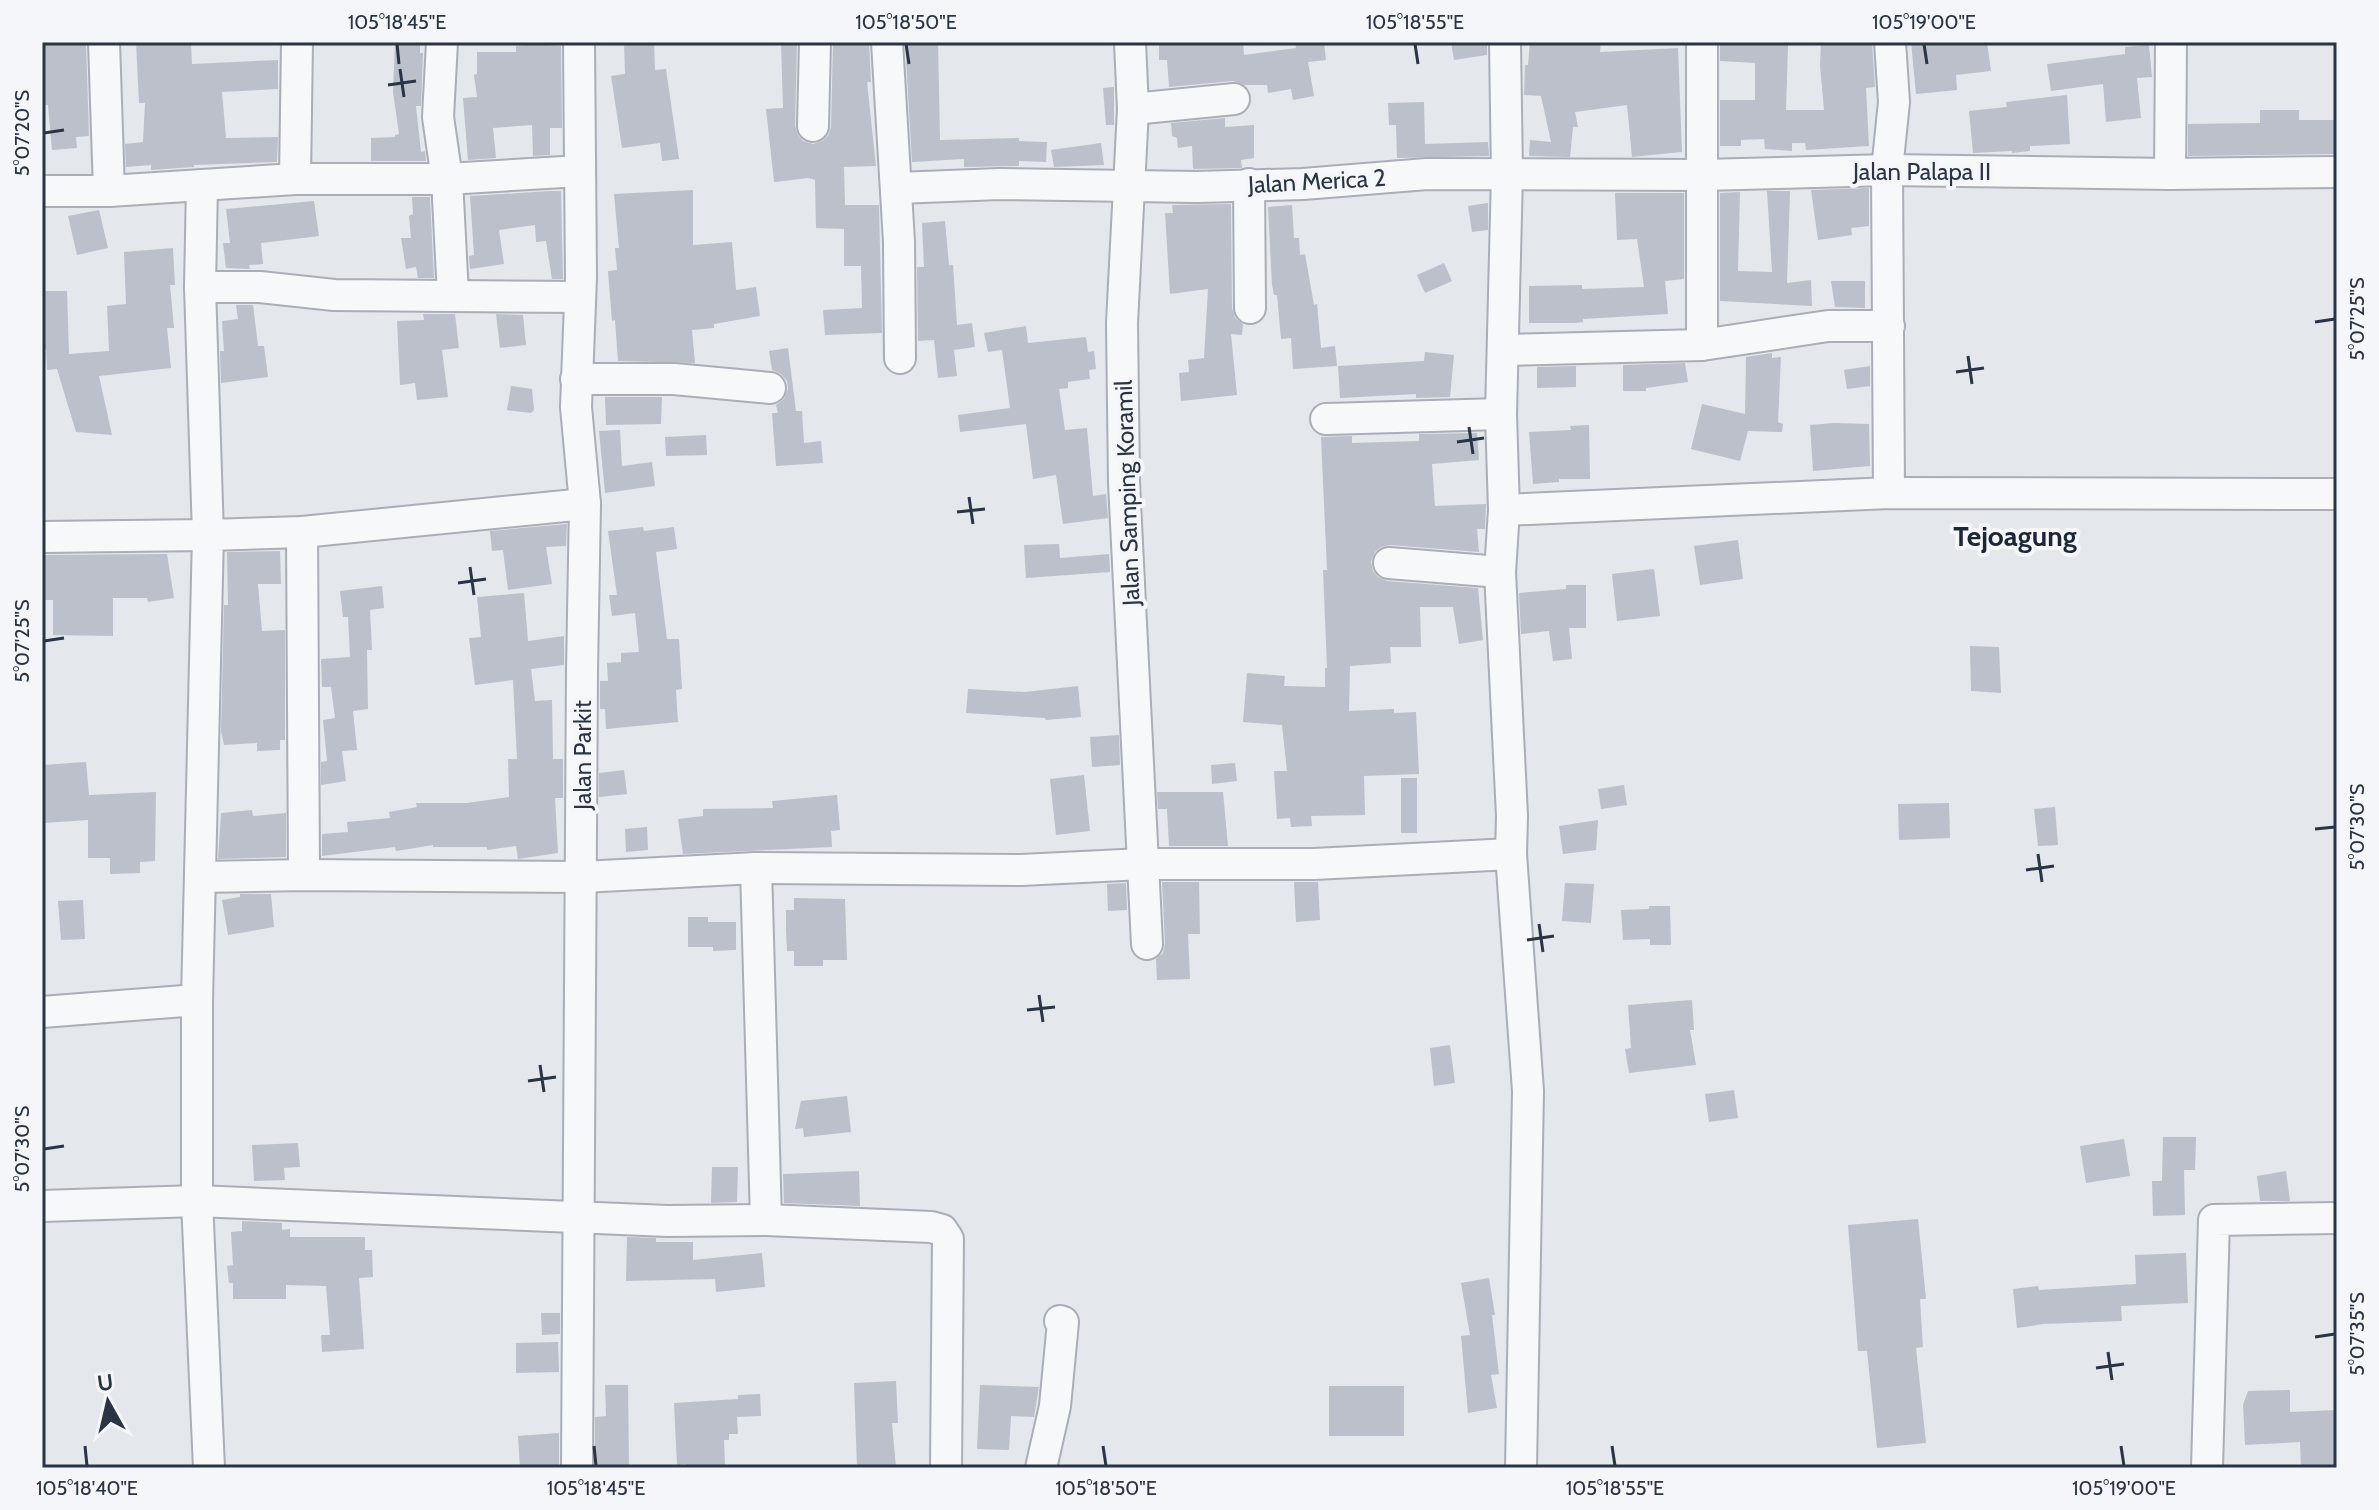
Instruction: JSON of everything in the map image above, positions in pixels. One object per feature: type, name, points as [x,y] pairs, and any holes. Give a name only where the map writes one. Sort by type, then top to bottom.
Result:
[{"type":"street","points":[[104,42],[109,191]]},
{"type":"street","points":[[295,179],[297,42]]},
{"type":"street","points":[[442,42],[438,117],[447,179],[453,296]]},
{"type":"street","name":"Jalan Parkit","points":[[577,1468],[585,504],[576,407],[580,297],[579,42]]},
{"type":"street","points":[[813,126],[815,42]]},
{"type":"street","points":[[887,42],[897,188],[900,358]]},
{"type":"street","name":"Jalan Samping Koramil","points":[[1130,42],[1133,109],[1122,323],[1124,483],[1147,944]]},
{"type":"street","points":[[1505,42],[1507,175],[1501,414],[1504,510],[1500,572],[1512,816],[1511,854],[1528,1091],[1521,1468]]},
{"type":"street","points":[[1702,42],[1702,345]]},
{"type":"street","points":[[1889,493],[1887,170],[1894,102],[1890,42]]},
{"type":"street","points":[[2170,174],[2171,42]]},
{"type":"street","points":[[1133,109],[1234,99]]},
{"type":"street","name":"Jalan Palapa II","points":[[1507,175],[1703,175],[1887,170],[2170,174],[2337,172]]},
{"type":"street","points":[[42,191],[109,191],[295,179],[447,179],[580,171]]},
{"type":"street","name":"Jalan Merica 2","points":[[897,188],[1000,184],[1128,188],[1303,184],[1427,174],[1507,175]]},
{"type":"street","points":[[1249,184],[1250,308]]},
{"type":"street","points":[[202,185],[200,287],[208,535],[197,1000],[197,1201],[209,1468]]},
{"type":"street","points":[[200,287],[260,287],[334,295],[580,297]]},
{"type":"street","points":[[1503,350],[1702,345],[1828,326],[1889,326]]},
{"type":"street","points":[[576,379],[674,379],[770,388]]},
{"type":"street","points":[[1326,419],[1501,414]]},
{"type":"street","points":[[1504,510],[1889,493],[2337,494]]},
{"type":"street","points":[[42,537],[302,532],[585,504]]},
{"type":"street","points":[[302,532],[304,875]]},
{"type":"street","points":[[1389,563],[1500,572]]},
{"type":"street","points":[[200,877],[582,877],[756,868],[1021,870],[1143,864],[1314,864],[1511,854]]},
{"type":"street","points":[[756,868],[766,1220]]},
{"type":"street","points":[[42,1012],[197,1000]]},
{"type":"street","points":[[42,1206],[197,1201],[668,1221],[766,1220],[942,1230],[948,1239],[946,1468]]},
{"type":"street","points":[[2207,1468],[2214,1220],[2337,1218]]},
{"type":"street","points":[[1041,1468],[1055,1406],[1063,1322],[1060,1321]]},
{"type":"building","points":[[42,42],[86,42],[89,136],[76,137],[77,148],[52,150],[48,105],[42,105]]},
{"type":"building","points":[[136,42],[191,42],[192,64],[278,60],[278,89],[222,92],[226,138],[278,137],[277,162],[151,170],[151,165],[126,167],[125,144],[143,142],[145,103],[139,103]]},
{"type":"building","points":[[395,42],[420,42],[420,53],[423,53],[421,106],[416,106],[421,152],[425,151],[426,161],[371,161],[371,138],[395,137],[399,134],[393,92]]},
{"type":"building","points":[[624,42],[654,42],[655,70],[666,69],[679,159],[662,161],[660,143],[622,148],[611,76],[625,74]]},
{"type":"building","points":[[781,42],[797,42],[795,126],[803,141],[813,144],[828,136],[831,127],[833,42],[842,42],[842,45],[869,42],[871,82],[867,82],[876,166],[844,167],[845,205],[879,205],[882,333],[825,335],[823,310],[862,308],[861,266],[844,266],[844,229],[816,228],[815,180],[774,182],[766,109],[783,108]]},
{"type":"building","points":[[905,42],[938,42],[940,140],[1019,138],[1019,141],[1047,142],[1046,162],[1019,161],[1019,166],[964,167],[964,159],[912,162]]},
{"type":"building","points":[[1159,42],[1243,42],[1244,55],[1296,48],[1295,42],[1324,42],[1326,60],[1308,62],[1314,96],[1293,100],[1291,89],[1268,93],[1267,85],[1244,85],[1233,81],[1169,87],[1167,60],[1159,60]]},
{"type":"building","points":[[1451,42],[1487,42],[1487,55],[1454,60]]},
{"type":"building","points":[[1530,42],[1601,42],[1600,52],[1678,48],[1682,152],[1632,157],[1627,105],[1575,112],[1578,127],[1573,127],[1570,157],[1529,156],[1530,140],[1551,142],[1541,96],[1524,95]]},
{"type":"building","points":[[1720,42],[1788,45],[1786,110],[1824,110],[1821,42],[1872,42],[1875,87],[1866,88],[1869,146],[1806,150],[1805,143],[1792,143],[1792,151],[1765,149],[1764,139],[1741,140],[1741,146],[1720,146],[1720,100],[1755,100],[1755,63],[1720,61]]},
{"type":"building","points":[[1911,42],[1987,42],[1991,71],[1956,75],[1957,90],[1916,94]]},
{"type":"building","points":[[2149,45],[2152,77],[2137,78],[2141,118],[2106,122],[2103,84],[2051,91],[2047,64],[2125,54],[2125,47]]},
{"type":"building","points":[[516,46],[561,46],[562,128],[550,128],[550,155],[533,156],[532,125],[493,128],[496,158],[468,160],[463,98],[477,97],[474,75],[477,74],[477,52],[516,52]]},
{"type":"building","points":[[1114,87],[1114,125],[1106,125],[1103,88]]},
{"type":"building","points":[[2067,95],[2070,144],[2030,146],[2030,151],[2012,153],[1973,153],[1969,111],[2007,107],[2006,102]]},
{"type":"building","points":[[1424,102],[1425,144],[1488,142],[1489,156],[1397,158],[1396,125],[1389,125],[1388,103]]},
{"type":"building","points":[[2260,110],[2299,110],[2299,120],[2337,120],[2337,154],[2188,156],[2188,124],[2260,123]]},
{"type":"building","points":[[1225,118],[1225,127],[1254,125],[1254,158],[1241,160],[1242,168],[1193,169],[1192,146],[1178,148],[1177,138],[1172,136],[1171,123]]},
{"type":"building","points":[[1101,143],[1104,165],[1054,167],[1051,150]]},
{"type":"building","points":[[1869,188],[1869,226],[1851,228],[1852,235],[1818,240],[1811,190]]},
{"type":"building","points":[[693,190],[693,245],[732,242],[736,290],[756,287],[760,316],[714,324],[714,328],[692,330],[695,363],[618,361],[608,271],[617,270],[615,248],[619,248],[614,194]]},
{"type":"building","points":[[561,191],[563,279],[552,279],[546,241],[536,242],[535,225],[499,230],[504,264],[470,269],[469,256],[474,255],[470,196]]},
{"type":"building","points":[[1767,191],[1790,191],[1787,283],[1811,280],[1812,306],[1720,301],[1720,193],[1740,192],[1738,271],[1772,272]]},
{"type":"building","points":[[1615,193],[1684,193],[1684,279],[1665,281],[1668,314],[1583,319],[1583,322],[1574,323],[1529,323],[1529,286],[1582,285],[1582,289],[1644,287],[1637,239],[1617,240]]},
{"type":"building","points":[[412,197],[430,197],[434,278],[418,278],[416,267],[406,269],[401,238],[411,238],[409,216],[413,214]]},
{"type":"building","points":[[314,201],[319,236],[261,243],[263,264],[249,265],[250,269],[226,268],[223,243],[230,243],[226,209]]},
{"type":"building","points":[[1488,203],[1488,230],[1472,232],[1468,206]]},
{"type":"building","points":[[1231,204],[1232,308],[1235,318],[1243,324],[1242,335],[1231,334],[1237,395],[1181,401],[1179,373],[1189,372],[1188,360],[1204,358],[1208,289],[1170,294],[1165,213],[1173,213],[1172,205]]},
{"type":"building","points":[[1292,205],[1294,238],[1299,238],[1300,255],[1305,254],[1314,305],[1317,304],[1321,348],[1335,346],[1337,366],[1293,369],[1291,338],[1281,339],[1277,295],[1274,295],[1272,285],[1268,207]]},
{"type":"building","points":[[99,210],[108,248],[77,255],[68,216]]},
{"type":"building","points":[[945,221],[949,265],[953,265],[957,325],[972,323],[975,347],[954,350],[957,376],[938,378],[934,340],[918,341],[917,267],[924,267],[922,223]]},
{"type":"building","points":[[173,248],[175,285],[170,285],[174,328],[167,328],[171,368],[99,376],[112,435],[76,432],[57,369],[47,370],[46,349],[42,350],[42,291],[67,291],[69,354],[109,351],[107,306],[126,304],[124,252]]},
{"type":"building","points":[[1444,263],[1452,281],[1425,293],[1417,275]]},
{"type":"building","points":[[1831,281],[1865,281],[1865,308],[1835,307]]},
{"type":"building","points":[[236,305],[253,305],[258,346],[264,346],[268,377],[221,383],[220,351],[224,351],[222,321],[238,319]]},
{"type":"building","points":[[423,314],[455,314],[459,348],[442,350],[448,397],[417,400],[415,383],[400,385],[397,321],[424,320]]},
{"type":"building","points":[[496,314],[523,315],[526,345],[500,348]]},
{"type":"building","points":[[1026,326],[1028,343],[1086,337],[1088,352],[1094,351],[1096,369],[1089,370],[1090,379],[1068,382],[1068,388],[1059,389],[1065,430],[1087,428],[1093,496],[1106,494],[1108,518],[1063,524],[1056,475],[1033,479],[1026,424],[960,432],[958,415],[1010,408],[1002,350],[988,352],[984,333]]},
{"type":"building","points":[[788,348],[796,411],[802,411],[804,443],[821,441],[823,463],[776,466],[772,413],[778,413],[776,405],[784,399],[788,389],[787,381],[772,370],[769,351]]},
{"type":"building","points":[[1425,352],[1454,355],[1450,397],[1416,398],[1416,394],[1340,398],[1338,366],[1424,361]]},
{"type":"building","points":[[1772,353],[1772,358],[1781,357],[1778,422],[1783,424],[1782,432],[1748,431],[1740,461],[1691,449],[1702,404],[1745,414],[1746,357]]},
{"type":"building","points":[[1685,363],[1688,382],[1646,388],[1646,391],[1623,391],[1623,365]]},
{"type":"building","points":[[1576,366],[1576,387],[1537,388],[1537,367]]},
{"type":"building","points":[[1870,366],[1870,386],[1847,389],[1844,370]]},
{"type":"building","points":[[511,386],[532,389],[534,410],[531,413],[507,410]]},
{"type":"building","points":[[605,397],[662,397],[661,424],[606,425]]},
{"type":"building","points":[[1869,424],[1870,466],[1813,471],[1810,425]]},
{"type":"building","points":[[1589,425],[1590,479],[1559,479],[1559,482],[1533,484],[1529,432],[1571,430],[1570,426]]},
{"type":"building","points":[[620,430],[622,466],[652,462],[655,486],[605,493],[599,431]]},
{"type":"building","points":[[1477,433],[1479,460],[1432,464],[1435,506],[1486,504],[1485,529],[1477,529],[1479,552],[1390,545],[1375,552],[1371,562],[1378,577],[1387,581],[1478,588],[1483,640],[1459,644],[1453,607],[1420,607],[1421,647],[1390,647],[1391,663],[1350,666],[1349,711],[1394,709],[1394,713],[1416,712],[1419,774],[1364,776],[1365,815],[1311,816],[1312,826],[1291,827],[1290,818],[1277,819],[1274,771],[1287,771],[1282,725],[1243,722],[1247,673],[1285,676],[1284,686],[1325,687],[1323,570],[1327,570],[1321,437],[1352,436],[1352,443],[1419,441],[1419,434]]},
{"type":"building","points":[[706,435],[707,455],[666,456],[665,437]]},
{"type":"building","points":[[567,524],[566,546],[546,547],[552,584],[508,590],[503,550],[492,551],[490,531]]},
{"type":"building","points":[[643,527],[644,531],[674,527],[677,549],[656,552],[667,639],[679,639],[682,689],[676,690],[678,722],[606,729],[605,709],[600,709],[600,681],[608,681],[607,663],[621,662],[621,653],[639,652],[635,613],[612,616],[609,595],[617,595],[608,531]]},
{"type":"building","points":[[1738,540],[1743,579],[1700,585],[1694,546]]},
{"type":"building","points":[[1059,544],[1060,558],[1109,554],[1110,572],[1026,578],[1024,545]]},
{"type":"building","points":[[280,551],[281,584],[258,584],[262,631],[285,630],[285,740],[280,740],[280,750],[257,751],[257,743],[224,745],[221,731],[224,605],[228,605],[227,552]]},
{"type":"building","points":[[167,554],[174,598],[148,602],[147,598],[113,598],[113,636],[53,635],[53,600],[42,600],[42,555]]},
{"type":"building","points":[[1654,569],[1660,616],[1617,621],[1612,574]]},
{"type":"building","points":[[1566,585],[1586,585],[1586,628],[1569,628],[1572,659],[1553,661],[1549,631],[1521,634],[1519,593],[1566,589]]},
{"type":"building","points":[[382,586],[384,608],[370,610],[372,650],[367,650],[368,709],[353,711],[357,750],[342,751],[346,781],[321,785],[321,762],[327,761],[323,720],[335,718],[331,687],[322,687],[321,659],[350,657],[348,617],[343,617],[340,591]]},
{"type":"building","points":[[524,593],[528,641],[564,636],[564,665],[531,669],[535,701],[552,700],[553,759],[563,759],[563,798],[555,798],[558,853],[518,859],[516,846],[487,850],[487,847],[433,845],[322,856],[322,834],[348,832],[347,822],[390,818],[389,812],[417,807],[416,803],[467,803],[509,797],[508,759],[517,759],[513,680],[475,685],[469,638],[481,637],[477,597]]},
{"type":"building","points":[[1970,646],[1999,647],[2001,693],[1971,691]]},
{"type":"building","points":[[1078,686],[1081,717],[1046,720],[966,713],[968,689],[1025,692]]},
{"type":"building","points":[[1119,735],[1120,765],[1092,767],[1090,737]]},
{"type":"building","points":[[86,762],[89,795],[156,792],[155,861],[140,862],[140,873],[110,874],[110,858],[88,858],[88,820],[43,823],[42,765]]},
{"type":"building","points":[[1235,763],[1237,781],[1212,784],[1211,765]]},
{"type":"building","points":[[624,770],[627,794],[599,797],[599,773]]},
{"type":"building","points":[[1084,775],[1090,831],[1056,835],[1050,779]]},
{"type":"building","points":[[1401,778],[1417,778],[1417,833],[1401,833]]},
{"type":"building","points":[[1624,785],[1627,805],[1601,809],[1598,789]]},
{"type":"building","points":[[1157,792],[1223,792],[1228,846],[1169,846],[1167,809],[1158,809]]},
{"type":"building","points":[[837,795],[840,830],[831,831],[832,847],[683,854],[678,819],[703,816],[703,809],[773,808],[772,801]]},
{"type":"building","points":[[1949,803],[1950,838],[1899,840],[1898,804]]},
{"type":"building","points":[[2055,807],[2058,845],[2038,846],[2034,809]]},
{"type":"building","points":[[252,810],[253,816],[286,813],[286,857],[218,859],[221,813]]},
{"type":"building","points":[[1598,820],[1596,850],[1563,854],[1559,826]]},
{"type":"building","points":[[647,827],[648,850],[626,852],[625,829]]},
{"type":"building","points":[[1162,882],[1199,882],[1200,934],[1188,934],[1190,979],[1157,980],[1156,959],[1163,953],[1165,943]]},
{"type":"building","points":[[1294,882],[1318,882],[1320,920],[1296,922]]},
{"type":"building","points":[[1126,883],[1127,910],[1108,911],[1107,884]]},
{"type":"building","points":[[1565,883],[1594,884],[1591,923],[1562,921]]},
{"type":"building","points":[[240,894],[271,894],[274,927],[228,935],[222,900],[240,897]]},
{"type":"building","points":[[794,898],[845,899],[847,960],[823,960],[823,966],[794,966],[794,951],[787,951],[786,910],[794,910]]},
{"type":"building","points":[[83,900],[85,939],[61,940],[58,901]]},
{"type":"building","points":[[1649,906],[1670,906],[1671,945],[1650,945],[1650,939],[1623,940],[1621,910],[1649,909]]},
{"type":"building","points":[[688,917],[708,917],[708,922],[736,922],[736,950],[713,951],[713,947],[688,947]]},
{"type":"building","points":[[1692,1000],[1694,1030],[1690,1030],[1696,1065],[1629,1073],[1625,1049],[1631,1048],[1628,1005]]},
{"type":"building","points":[[1450,1045],[1455,1083],[1434,1086],[1430,1048]]},
{"type":"building","points":[[1734,1090],[1738,1118],[1709,1122],[1705,1094]]},
{"type":"building","points":[[847,1096],[851,1132],[804,1137],[803,1128],[795,1129],[801,1101]]},
{"type":"building","points":[[2163,1137],[2196,1137],[2195,1170],[2184,1170],[2185,1215],[2153,1216],[2152,1181],[2162,1181]]},
{"type":"building","points":[[2124,1139],[2130,1176],[2086,1183],[2080,1146]]},
{"type":"building","points":[[298,1143],[300,1167],[284,1168],[285,1180],[254,1181],[252,1145]]},
{"type":"building","points":[[712,1167],[738,1167],[737,1202],[711,1203]]},
{"type":"building","points":[[859,1171],[860,1206],[784,1203],[783,1174]]},
{"type":"building","points":[[2286,1171],[2290,1201],[2260,1201],[2257,1176]]},
{"type":"building","points":[[1918,1219],[1926,1299],[1920,1299],[1923,1347],[1916,1348],[1926,1443],[1877,1448],[1867,1351],[1858,1351],[1848,1225]]},
{"type":"building","points":[[242,1221],[282,1223],[282,1230],[290,1229],[290,1237],[365,1237],[365,1250],[372,1250],[373,1277],[359,1278],[364,1349],[322,1352],[321,1335],[330,1335],[326,1286],[286,1285],[286,1299],[233,1299],[233,1283],[229,1283],[227,1266],[233,1265],[231,1232],[242,1231]]},
{"type":"building","points":[[627,1237],[656,1238],[656,1242],[693,1242],[693,1260],[762,1253],[765,1287],[716,1292],[715,1279],[626,1281]]},
{"type":"building","points":[[2186,1253],[2188,1303],[2121,1306],[2122,1321],[2017,1328],[2013,1289],[2136,1284],[2135,1255]]},
{"type":"building","points":[[1489,1278],[1499,1374],[1491,1375],[1497,1408],[1468,1413],[1461,1336],[1470,1335],[1461,1283]]},
{"type":"building","points":[[541,1313],[560,1313],[560,1334],[542,1335]]},
{"type":"building","points":[[558,1342],[559,1372],[516,1373],[516,1343]]},
{"type":"building","points":[[896,1381],[898,1423],[892,1423],[896,1468],[857,1468],[854,1383]]},
{"type":"building","points":[[605,1385],[628,1385],[629,1468],[595,1468],[595,1417],[606,1416]]},
{"type":"building","points":[[980,1385],[1039,1387],[1034,1417],[1011,1416],[1009,1450],[977,1449]]},
{"type":"building","points":[[1329,1386],[1404,1386],[1404,1436],[1329,1436]]},
{"type":"building","points":[[2290,1390],[2290,1412],[2337,1410],[2337,1466],[2301,1467],[2300,1442],[2245,1445],[2243,1405],[2248,1391]]},
{"type":"building","points":[[760,1394],[761,1416],[737,1417],[738,1434],[729,1434],[729,1440],[724,1440],[725,1466],[686,1468],[686,1464],[677,1465],[674,1403],[738,1399],[738,1395]]},
{"type":"building","points":[[559,1433],[559,1468],[520,1468],[518,1436]]},
{"type":"district","name":"Tejoagung","points":[[2015,536]]}]
